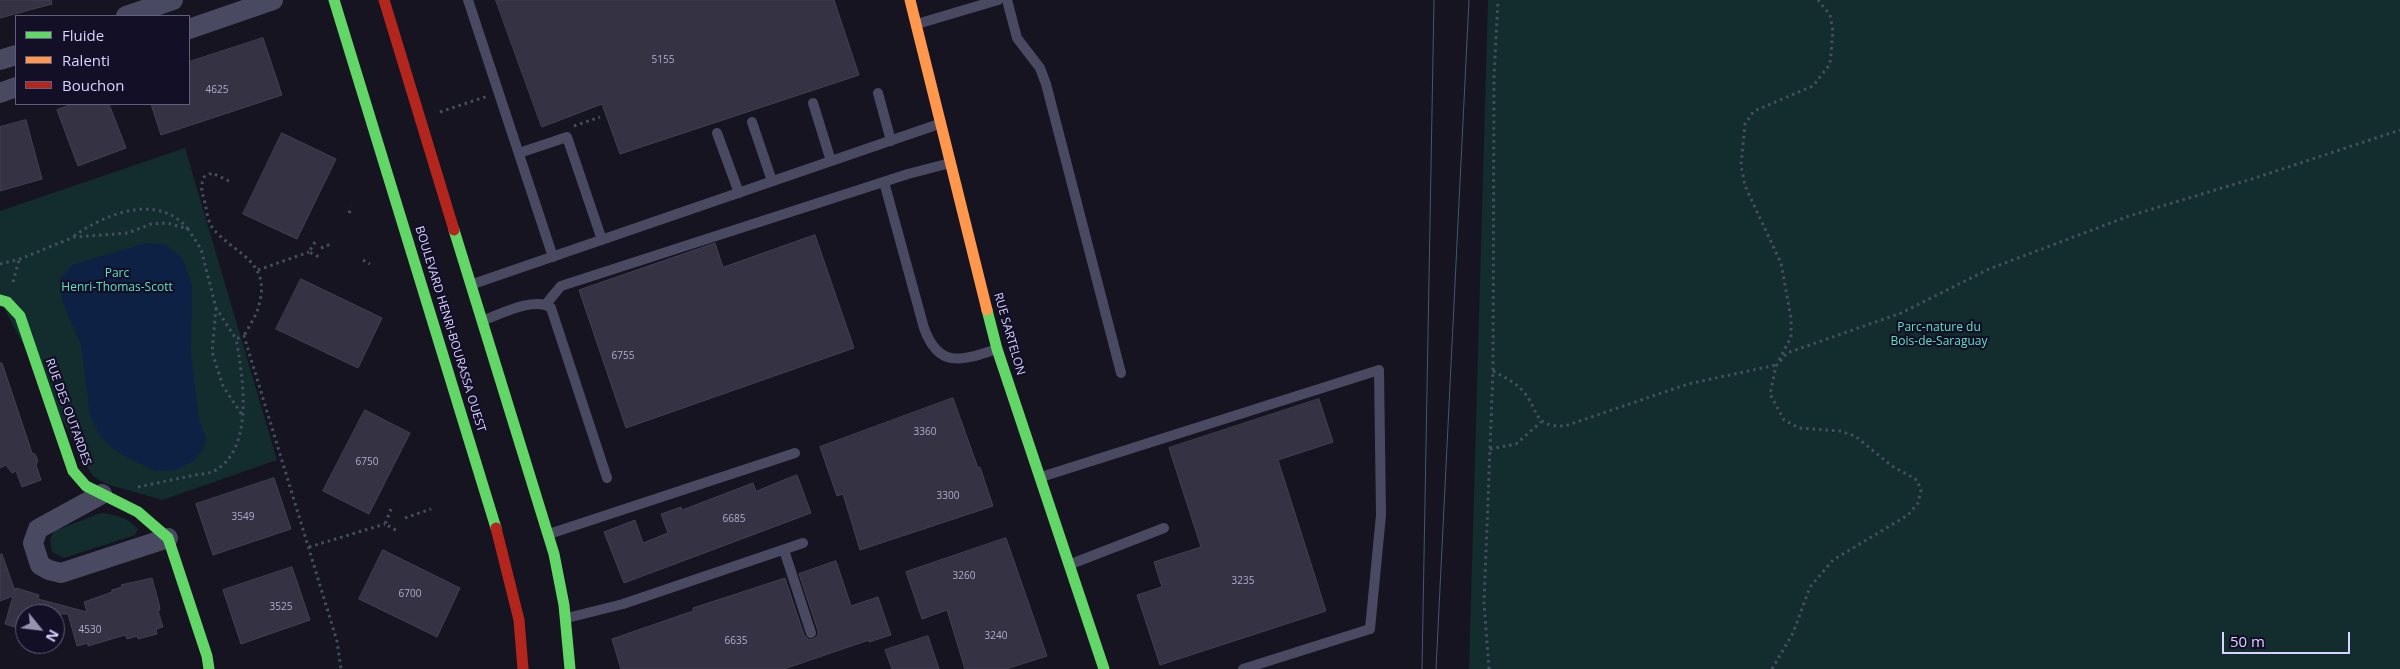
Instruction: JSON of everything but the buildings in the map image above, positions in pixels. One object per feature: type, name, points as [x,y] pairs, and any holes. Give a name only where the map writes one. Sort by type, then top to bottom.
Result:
[{"type":"main road","name":"BOULEVARD HENRI-BOURASSA OUEST","points":[[334,0],[502,546],[519,620],[523,669]]},
{"type":"main road","points":[[384,0],[560,577],[566,618],[570,669]]},
{"type":"main road","name":"RUE SARTELON","points":[[910,0],[997,349],[1104,669]]},
{"type":"main road","name":"RUE DES OUTARDES","points":[[0,300],[7,302],[20,316],[73,471],[86,486],[124,504],[150,520],[168,538],[207,656],[209,669]]},
{"type":"street","points":[[129,15],[173,0]]},
{"type":"street","points":[[190,29],[273,0]]},
{"type":"street","points":[[0,60],[15,55]]},
{"type":"street","points":[[0,92],[15,87]]},
{"type":"street","points":[[102,494],[38,529],[33,543],[40,565],[61,573],[168,538]]},
{"type":"lane","points":[[468,0],[553,257]]},
{"type":"lane","points":[[916,24],[998,0]]},
{"type":"lane","points":[[1007,0],[1017,38],[1040,68],[1046,84],[1121,373]]},
{"type":"lane","points":[[878,93],[892,141]]},
{"type":"lane","points":[[813,103],[831,161]]},
{"type":"lane","points":[[752,122],[772,182]]},
{"type":"lane","points":[[472,285],[941,124]]},
{"type":"lane","points":[[717,133],[739,193]]},
{"type":"lane","points":[[519,153],[567,137],[602,240]]},
{"type":"lane","points":[[546,304],[561,286],[884,182],[951,163]]},
{"type":"lane","points":[[884,182],[924,328],[934,347],[950,359],[958,360],[997,349]]},
{"type":"lane","points":[[483,321],[535,303],[546,304],[554,312],[607,478]]},
{"type":"lane","points":[[1041,477],[1379,370],[1381,515],[1370,629],[1243,669]]},
{"type":"lane","points":[[548,534],[795,454]]},
{"type":"lane","points":[[1070,564],[1164,528]]},
{"type":"lane","points":[[566,618],[624,604],[803,543]]},
{"type":"lane","points":[[784,550],[811,633]]},
{"type":"path","points":[[1488,669],[1484,604],[1493,371],[1494,86],[1498,0]]},
{"type":"path","points":[[1772,669],[1793,633],[1810,587],[1833,560],[1908,515],[1918,503],[1921,490],[1917,480],[1892,466],[1855,436],[1840,431],[1799,428],[1784,420],[1770,394],[1776,366],[1791,337],[1791,318],[1781,263],[1745,186],[1741,164],[1745,124],[1754,111],[1813,86],[1830,64],[1833,31],[1830,15],[1818,0]]},
{"type":"path","points":[[434,114],[490,95]]},
{"type":"path","points":[[565,129],[600,117]]},
{"type":"path","points":[[1493,371],[1517,384],[1525,393],[1541,422],[1551,427],[1565,426],[1688,384],[1776,366],[1787,353],[1900,313],[1989,269],[2129,216],[2255,178],[2400,130]]},
{"type":"path","points":[[229,181],[212,173],[204,177],[200,186],[210,225],[250,260],[258,270],[261,288],[260,305],[244,336],[236,339]]},
{"type":"path","points":[[349,213],[352,207]]},
{"type":"path","points":[[0,264],[20,259],[74,237],[92,223],[118,213],[138,209],[168,214],[182,222],[201,249],[216,308],[236,339],[243,378],[239,439],[229,457],[214,471],[133,488],[124,504]]},
{"type":"path","points":[[74,237],[128,233],[151,224],[167,222],[188,229]]},
{"type":"path","points":[[258,270],[309,252],[314,242]]},
{"type":"path","points":[[322,248],[333,243]]},
{"type":"path","points":[[309,252],[319,257]]},
{"type":"path","points":[[362,260],[370,264]]},
{"type":"path","points":[[216,308],[212,352],[223,386],[242,416]]},
{"type":"path","points":[[244,336],[337,640],[341,669]]},
{"type":"path","points":[[1490,449],[1516,444],[1541,422]]},
{"type":"path","points":[[385,524],[391,509]]},
{"type":"path","points":[[405,518],[431,509]]},
{"type":"path","points":[[309,547],[385,524],[399,532]]},
{"type":"green space","name":"Parc-nature du Bois-de-Saraguay","points":[[1488,0],[2400,0],[2400,669],[1469,669]]},
{"type":"green space","name":"Parc Henri-Thomas-Scott","points":[[185,148],[277,460],[162,500],[106,484],[93,476],[86,465],[0,300],[0,211]]},
{"type":"green space","points":[[101,513],[126,519],[138,529],[135,535],[64,558],[52,552],[50,540],[54,531]]},
{"type":"water","points":[[147,243],[166,245],[182,258],[192,284],[191,354],[199,420],[206,438],[202,451],[194,461],[176,470],[155,471],[117,452],[101,437],[90,415],[81,345],[62,301],[61,278],[72,265]]},
{"type":"tram line","points":[[1422,669],[1434,0]]},
{"type":"tram line","points":[[1436,669],[1469,0]]},
{"type":"traffic: fast","points":[[334,0],[496,528]]},
{"type":"traffic: fast","points":[[454,230],[554,554],[564,605],[570,669]]},
{"type":"traffic: fast","points":[[0,300],[7,302],[20,316],[73,471],[86,486],[138,512],[168,538],[207,656],[209,669]]},
{"type":"traffic: fast","points":[[987,310],[997,349],[1104,669]]},
{"type":"traffic: slow","points":[[910,0],[987,310]]},
{"type":"traffic: jam","points":[[384,0],[454,230]]},
{"type":"traffic: jam","points":[[496,528],[519,620],[523,669]]}]
